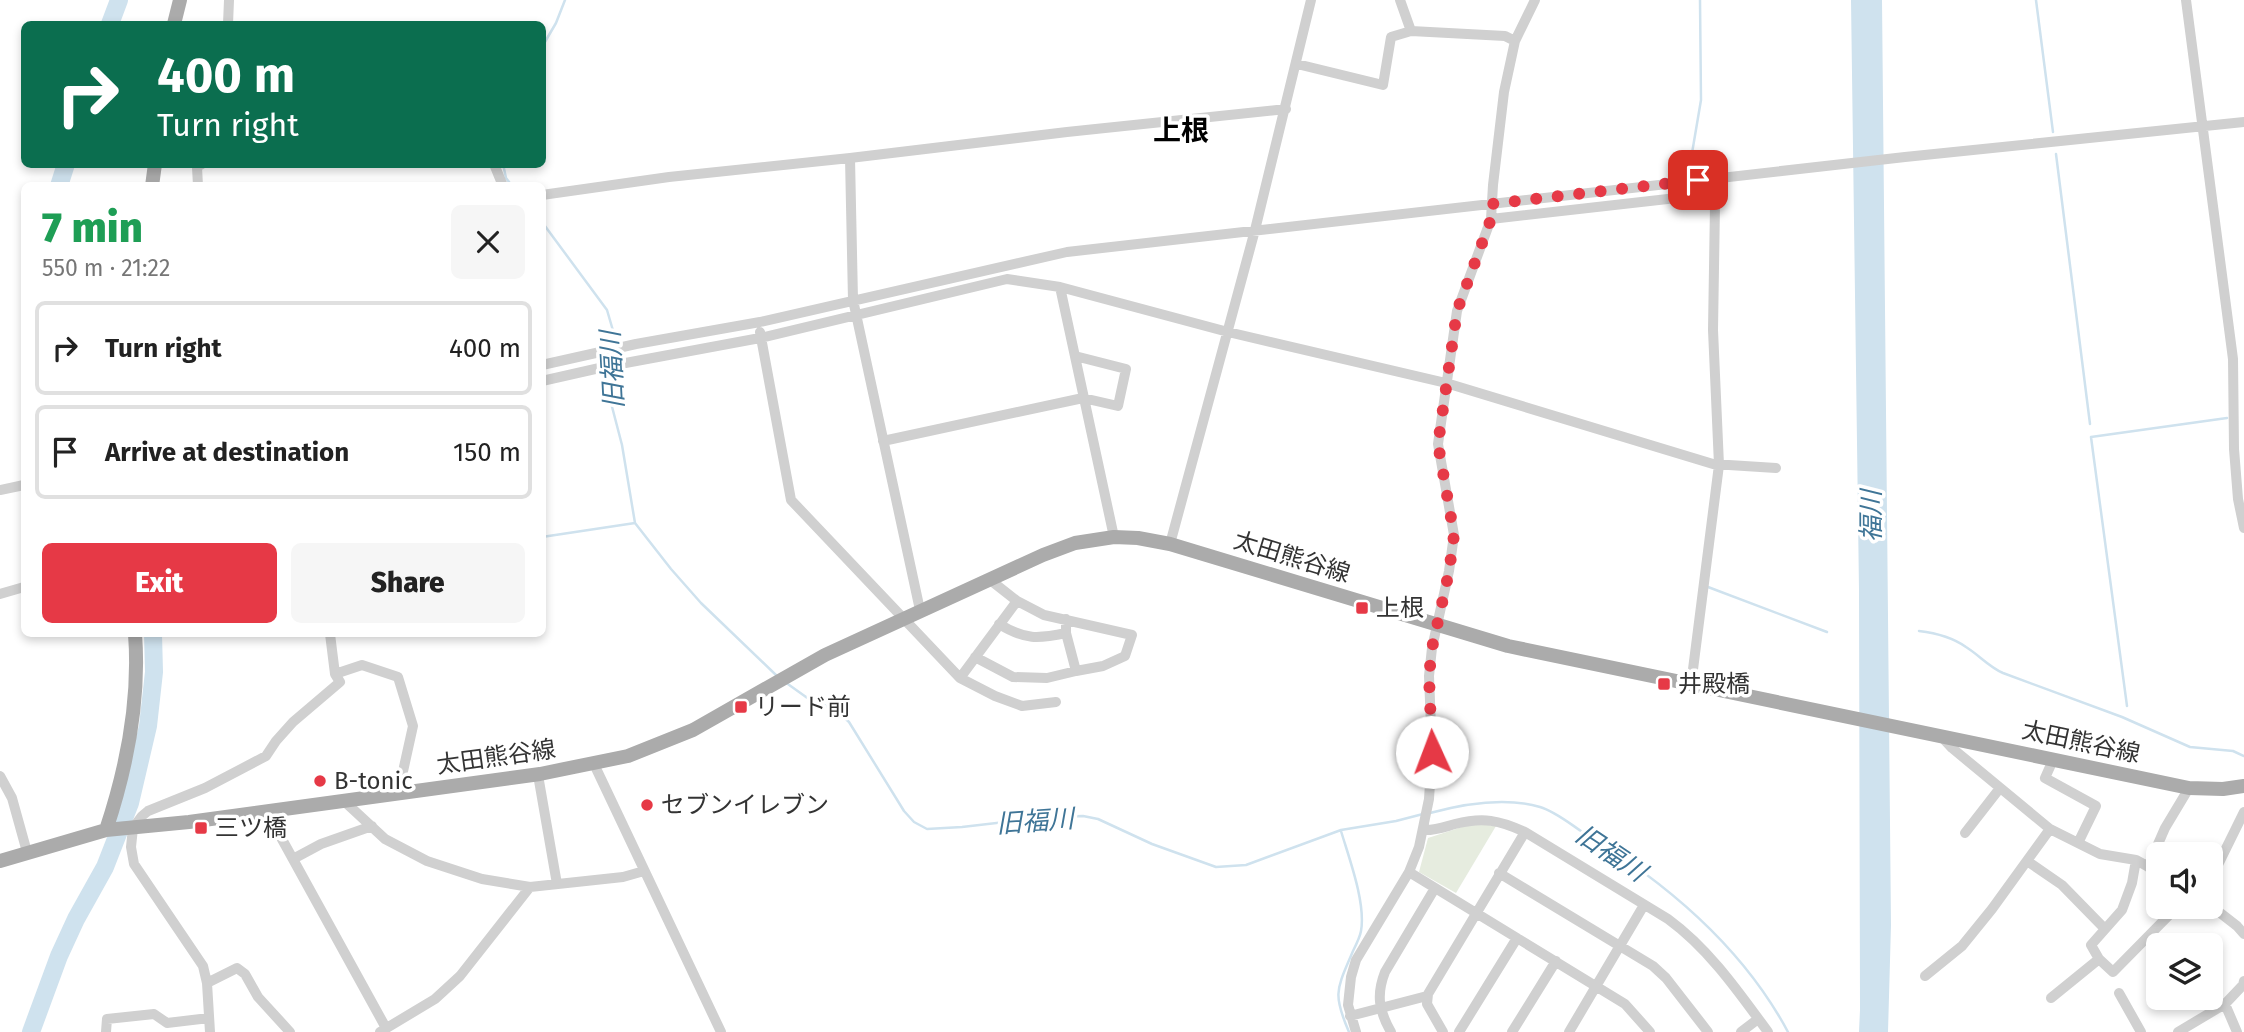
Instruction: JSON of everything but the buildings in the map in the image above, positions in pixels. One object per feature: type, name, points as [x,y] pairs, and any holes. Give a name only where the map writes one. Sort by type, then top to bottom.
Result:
[{"type":"main road","points":[[175,21],[180,0]]},
{"type":"main road","name":"太田熊谷線","points":[[108,830],[267,812],[538,775],[628,756],[693,730],[825,655],[902,618],[1043,555],[1075,543],[1114,537],[1170,544],[1508,646],[2189,788],[2244,786]]},
{"type":"main road","points":[[0,861],[108,830],[137,692],[135,637]]},
{"type":"street","points":[[229,0],[229,21]]},
{"type":"street","points":[[1170,544],[1255,230],[1311,0]]},
{"type":"street","points":[[1400,0],[1411,32]]},
{"type":"street","points":[[1356,1032],[1350,1016],[1348,988],[1356,960],[1409,872],[1419,848],[1429,799],[1432,752],[1429,676],[1454,535],[1438,444],[1446,383],[1457,311],[1491,219],[1504,92],[1515,41],[1535,0]]},
{"type":"street","points":[[2186,0],[2202,127],[2239,357],[2234,449],[2238,499],[2244,528]]},
{"type":"street","points":[[1297,64],[1383,85],[1391,37],[1411,32],[1504,36],[1515,41]]},
{"type":"street","points":[[546,194],[669,177],[1286,109]]},
{"type":"street","points":[[546,364],[636,344],[760,322],[1067,252],[2244,121]]},
{"type":"street","points":[[850,158],[853,300],[920,610]]},
{"type":"street","points":[[1491,219],[1703,195],[1712,197],[1715,205],[1713,330],[1719,465],[1691,685]]},
{"type":"street","points":[[546,380],[760,338],[1007,279],[1060,286],[1228,332],[1446,383],[1719,465],[1776,468]]},
{"type":"street","points":[[1060,286],[1114,537]]},
{"type":"street","points":[[760,322],[760,338],[791,500],[960,678],[1022,706],[1056,702]]},
{"type":"street","points":[[883,441],[1083,398],[1118,406],[1126,369],[1074,356]]},
{"type":"street","points":[[0,490],[21,486]]},
{"type":"street","points":[[975,657],[1013,677],[1047,678],[1104,666],[1125,656],[1132,635],[1044,615],[1017,601],[989,579]]},
{"type":"street","points":[[0,594],[21,588]]},
{"type":"street","points":[[960,678],[1017,601]]},
{"type":"street","points":[[1066,619],[1066,633],[1076,671]]},
{"type":"street","points":[[999,624],[1014,633],[1040,639],[1066,633]]},
{"type":"street","points":[[210,1032],[203,966],[134,864],[130,828],[148,811],[205,788],[266,756],[293,722],[340,682],[335,674],[330,637]]},
{"type":"street","points":[[335,674],[362,665],[398,677],[413,726],[398,794]]},
{"type":"street","points":[[1941,736],[2050,829],[2101,854],[2136,860],[2146,866]]},
{"type":"street","points":[[2053,760],[2045,778],[2096,806],[2078,843]]},
{"type":"street","points":[[594,764],[721,1032]]},
{"type":"street","points":[[538,775],[557,884]]},
{"type":"street","points":[[0,776],[12,798],[27,852]]},
{"type":"street","points":[[1965,833],[2000,788]]},
{"type":"street","points":[[2161,842],[2165,828],[2189,788]]},
{"type":"street","points":[[345,802],[385,839],[426,860],[482,878],[530,887],[623,877],[645,871]]},
{"type":"street","points":[[267,812],[383,1030],[435,999],[460,976],[530,887]]},
{"type":"street","points":[[2223,855],[2244,812]]},
{"type":"street","points":[[1424,827],[1430,831],[1458,823],[1488,820],[1504,822],[1525,832],[1688,934],[1702,947],[1768,1032]]},
{"type":"street","points":[[293,859],[321,844],[372,826]]},
{"type":"street","points":[[1925,976],[1962,946],[2050,829]]},
{"type":"street","points":[[1443,1032],[1427,1004],[1427,996],[1525,832]]},
{"type":"street","points":[[2136,860],[2132,883],[2122,910],[2091,944],[2099,959],[2113,972],[2165,919]]},
{"type":"street","points":[[2026,861],[2062,885],[2105,929]]},
{"type":"street","points":[[1409,872],[1625,1004],[1650,1032]]},
{"type":"street","points":[[1499,873],[1653,966],[1666,978],[1708,1032]]},
{"type":"street","points":[[1391,1032],[1380,1009],[1379,991],[1385,972],[1435,888]]},
{"type":"street","points":[[1574,1030],[1644,905]]},
{"type":"street","points":[[2223,915],[2244,934]]},
{"type":"street","points":[[1459,1032],[1517,938]]},
{"type":"street","points":[[2051,998],[2099,959]]},
{"type":"street","points":[[1512,1032],[1556,961]]},
{"type":"street","points":[[207,984],[237,968],[245,974],[258,997],[290,1032]]},
{"type":"street","points":[[2178,1032],[2225,1004],[2244,985],[2244,981]]},
{"type":"street","points":[[2119,993],[2141,1032]]},
{"type":"street","points":[[1350,1016],[1427,996]]},
{"type":"street","points":[[2225,1004],[2237,1032]]},
{"type":"street","points":[[106,1032],[107,1019],[154,1014],[167,1023],[209,1018]]},
{"type":"street","points":[[1741,1032],[1758,1019]]},
{"type":"shaded area","points":[[1465,826],[1496,826],[1456,893],[1419,872],[1428,838]]},
{"type":"water","name":"福川","points":[[1851,0],[1882,0],[1891,925],[1888,1032],[1859,1032],[1859,590]]},
{"type":"waterway","points":[[111,21],[119,0]]},
{"type":"waterway","name":"旧福川","points":[[546,40],[565,0]]},
{"type":"waterway","points":[[1691,159],[1701,100],[1700,0]]},
{"type":"waterway","points":[[2036,0],[2053,132]]},
{"type":"waterway","points":[[2056,154],[2090,424]]},
{"type":"waterway","points":[[60,182],[65,168]]},
{"type":"waterway","name":"旧福川","points":[[504,168],[509,182]]},
{"type":"waterway","name":"旧福川","points":[[546,227],[607,310],[614,334],[614,347]]},
{"type":"waterway","name":"旧福川","points":[[615,368],[610,399],[622,445],[635,523],[701,603],[777,676]]},
{"type":"waterway","points":[[2127,706],[2091,437],[2227,418]]},
{"type":"waterway","points":[[546,536],[635,523]]},
{"type":"waterway","points":[[1708,587],[1827,632]]},
{"type":"waterway","points":[[1919,631],[1938,634],[1955,641],[2003,673],[2122,717],[2190,747],[2233,751],[2244,756]]},
{"type":"waterway","points":[[31,1032],[59,956],[105,867],[130,803],[148,726],[154,672],[153,637]]},
{"type":"waterway","name":"旧福川","points":[[785,682],[806,697],[837,711],[849,722],[904,811],[914,822],[927,829],[1083,816],[1098,819],[1152,844],[1216,867],[1246,865],[1341,830],[1423,814]]},
{"type":"waterway","name":"旧福川","points":[[1430,813],[1470,805],[1513,802],[1556,814],[1641,871],[1698,918],[1748,971],[1788,1032]]},
{"type":"waterway","points":[[1341,831],[1356,881],[1362,920],[1360,936],[1343,974],[1339,991],[1340,1008],[1349,1032]]},
{"type":"place","name":"上根","points":[[1362,608]]},
{"type":"place","name":"井殿橋","points":[[1664,684]]},
{"type":"place","name":"リード前","points":[[741,707]]},
{"type":"place","name":"B-tonic","points":[[320,781]]},
{"type":"place","name":"セブンイレブン","points":[[647,805]]},
{"type":"place","name":"三ツ橋","points":[[201,828]]},
{"type":"district","name":"上根","points":[[1181,130]]},
{"type":"route","points":[[1432,752],[1429,676],[1454,535],[1438,444],[1457,311],[1491,219],[1491,204],[1698,180]]}]
